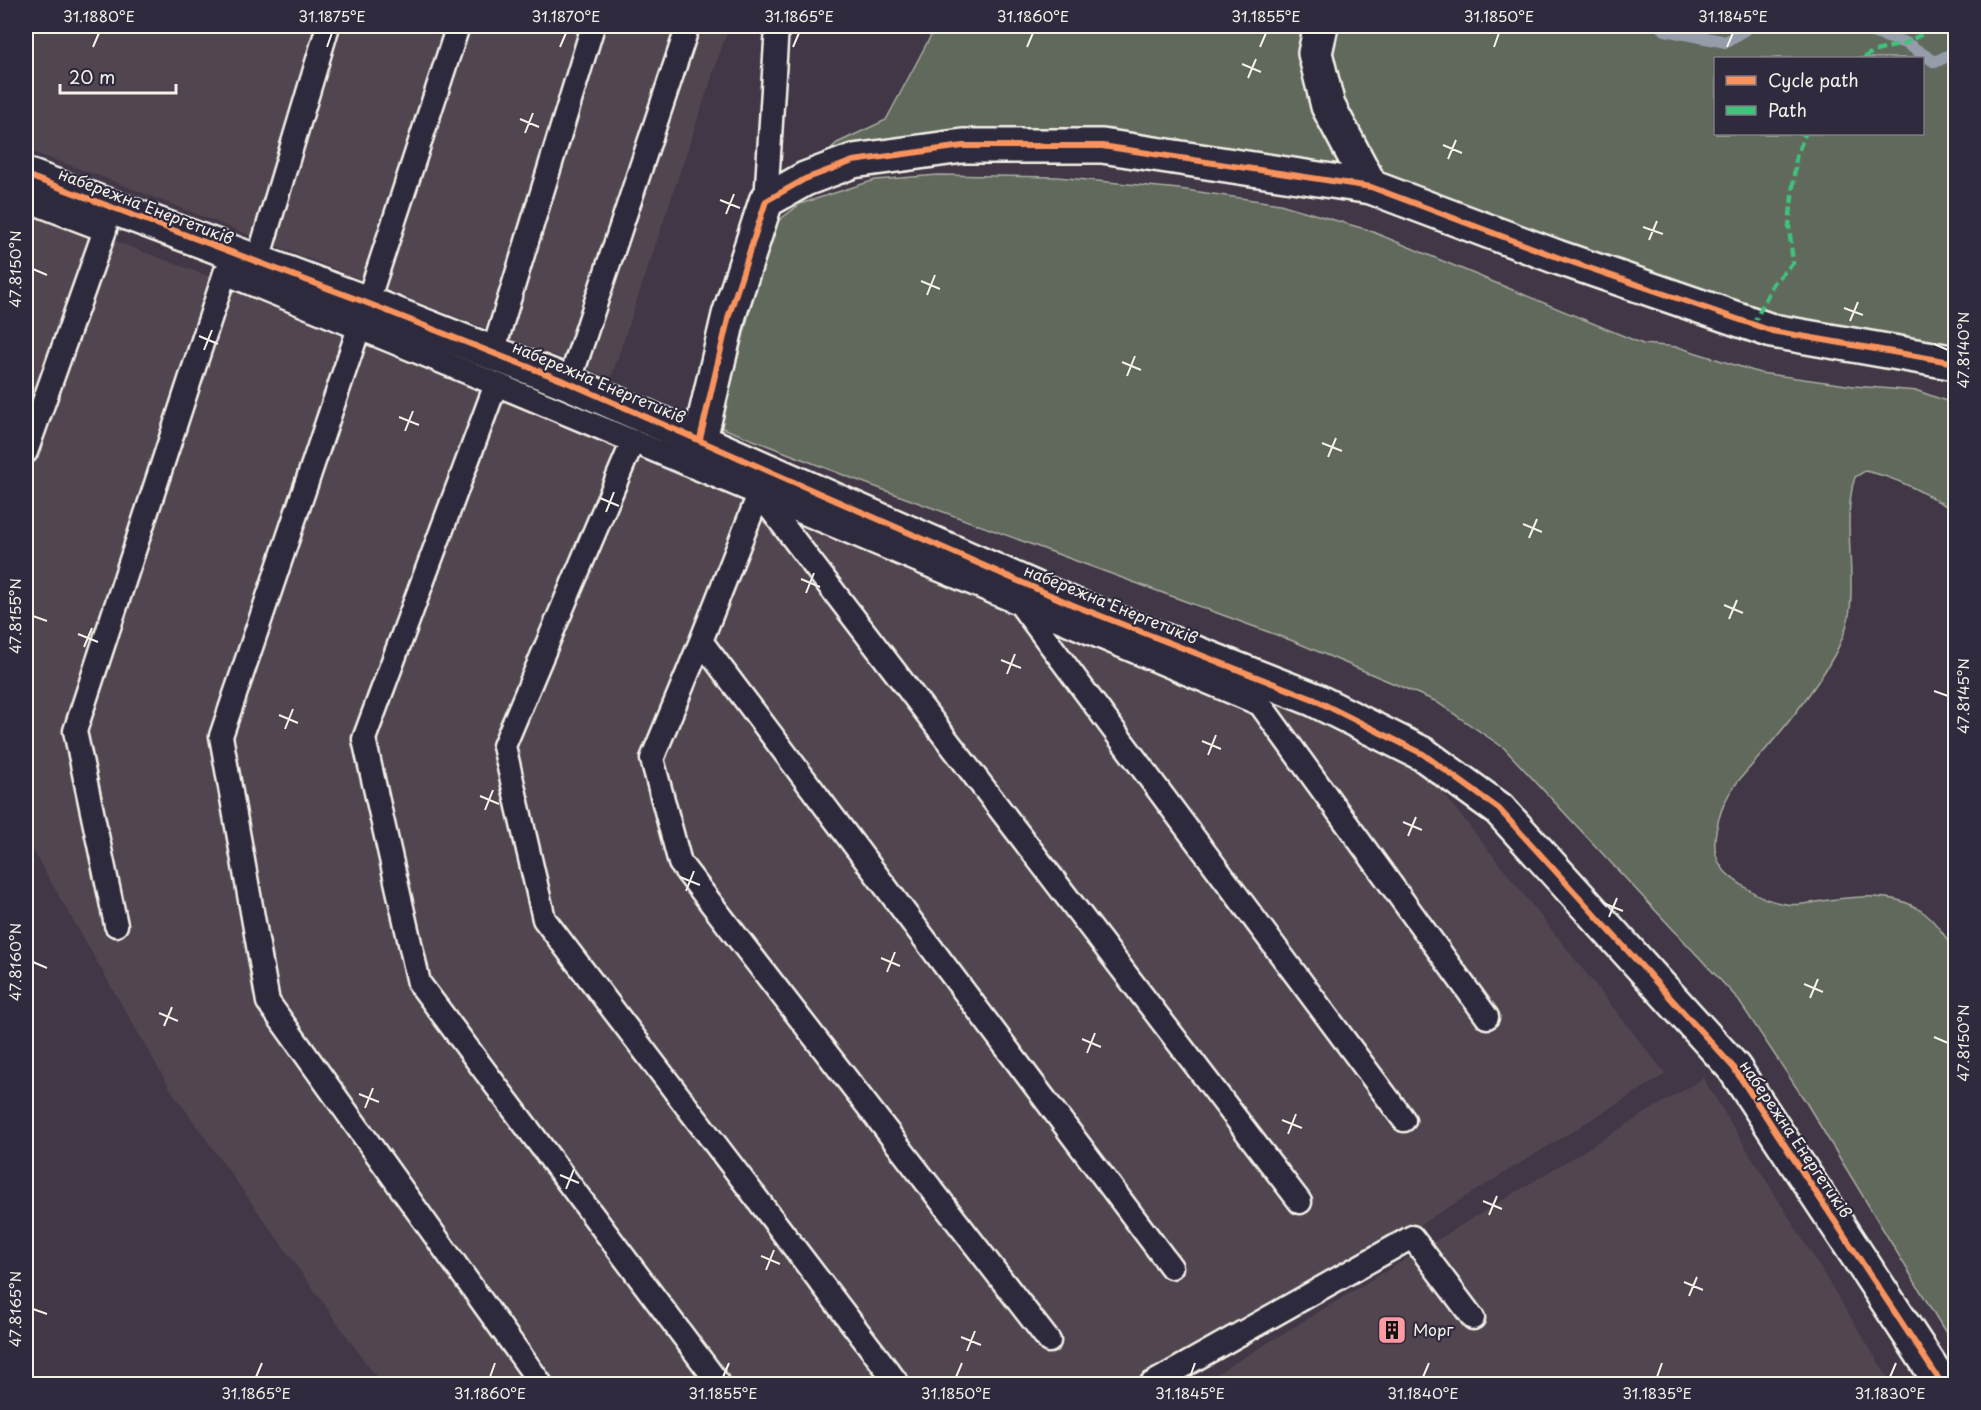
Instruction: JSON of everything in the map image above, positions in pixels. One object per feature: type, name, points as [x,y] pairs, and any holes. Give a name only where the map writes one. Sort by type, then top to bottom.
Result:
[{"type":"street","points":[[1322,26],[1315,53],[1328,106],[1371,187]]},
{"type":"street","points":[[700,439],[729,315],[766,201],[806,179],[853,161],[963,146],[1102,146],[1371,187],[1557,257],[1772,331],[1956,363]]},
{"type":"street","name":"набережна Енергетиків","points":[[26,175],[257,262],[363,315],[494,368],[569,383],[1073,605],[1313,699],[1423,754],[1499,809],[1734,1068],[1942,1384]]},
{"type":"lane","points":[[257,262],[328,26]]},
{"type":"lane","points":[[458,26],[221,736],[268,1002],[541,1384]]},
{"type":"lane","points":[[593,26],[494,368],[364,739],[419,983],[719,1384]]},
{"type":"lane","points":[[569,383],[688,26]]},
{"type":"lane","points":[[766,201],[777,26]]},
{"type":"lane","points":[[26,200],[105,230],[26,453]]},
{"type":"lane","points":[[116,925],[75,731],[225,273],[363,315]]},
{"type":"lane","points":[[494,368],[633,441],[1260,704],[1487,1017]]},
{"type":"lane","points":[[633,441],[504,746],[544,919],[898,1384]]},
{"type":"lane","points":[[759,494],[652,759],[680,863],[1049,1341]]},
{"type":"lane","points":[[759,494],[1300,1202]]},
{"type":"lane","points":[[1018,603],[1404,1120]]},
{"type":"lane","points":[[701,641],[1171,1267]]},
{"type":"lane","points":[[1151,1384],[1412,1237],[1473,1318]]},
{"type":"shaded area","points":[[26,26],[729,26],[611,378],[97,175],[26,150]]},
{"type":"shaded area","points":[[26,208],[219,280],[1417,760],[1666,1074],[1160,1384],[381,1384],[171,1090],[26,839]]},
{"type":"shaded area","points":[[1703,1078],[1892,1384],[1200,1384]]},
{"type":"green space","points":[[936,26],[1955,26],[1955,350],[1837,335],[1440,213],[1160,157],[813,165],[837,143],[886,120]]},
{"type":"green space","points":[[938,175],[1057,177],[1179,189],[1280,204],[1368,230],[1643,344],[1678,347],[1760,373],[1854,386],[1918,391],[1955,404],[1955,511],[1889,478],[1865,471],[1855,477],[1849,509],[1850,609],[1842,638],[1828,666],[1805,699],[1729,794],[1719,817],[1715,845],[1717,858],[1726,872],[1764,898],[1795,905],[1860,897],[1898,900],[1925,914],[1955,951],[1955,1348],[1804,1099],[1737,998],[1504,748],[1435,701],[1293,641],[846,476],[720,427],[764,255],[778,221],[800,204],[875,180]]},
{"type":"waterway","points":[[1661,26],[1665,30],[1726,42],[1751,26]]},
{"type":"waterway","points":[[1861,26],[1866,30],[1906,43],[1935,62],[1956,52]]},
{"type":"marked path","points":[[1865,57],[1872,52],[1906,43],[1936,26]]},
{"type":"marked path","points":[[1753,325],[1773,284],[1793,263],[1789,226],[1796,157],[1805,135]]},
{"type":"cycle path","points":[[700,439],[729,315],[766,201],[805,179],[853,161],[963,146],[1102,146],[1371,187],[1557,257],[1772,331],[1956,363]]},
{"type":"cycle path","points":[[26,175],[367,303],[569,383],[1073,605],[1313,699],[1423,754],[1499,809],[1734,1068],[1942,1384]]},
{"type":"place","name":"Морг","points":[[1392,1330]]}]
